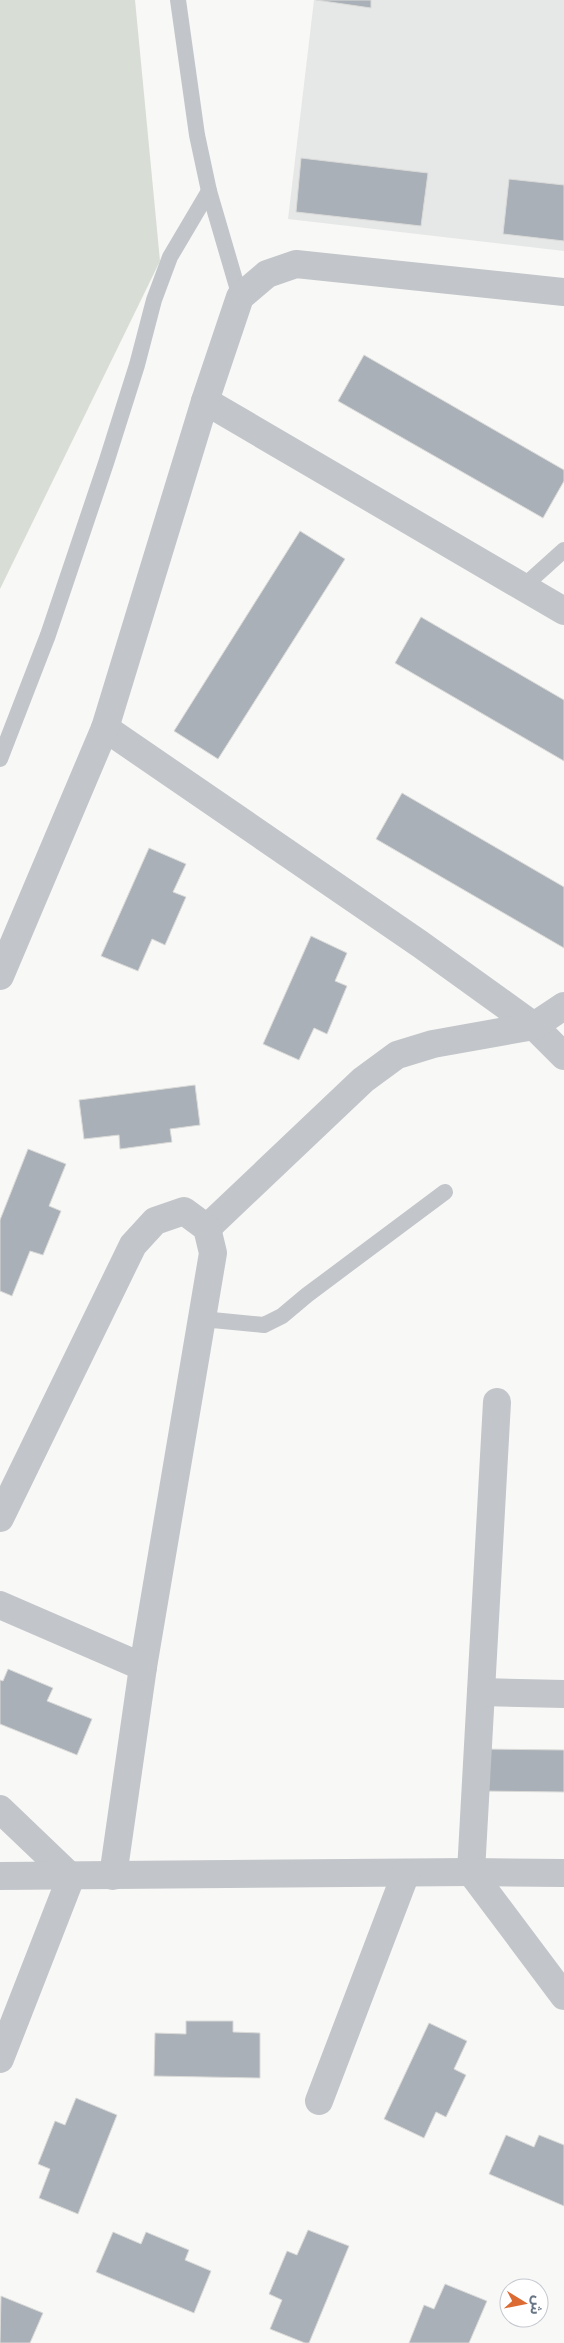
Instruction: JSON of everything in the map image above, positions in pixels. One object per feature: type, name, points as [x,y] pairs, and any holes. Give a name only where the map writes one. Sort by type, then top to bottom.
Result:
[{"type":"street","points":[[0,976],[105,728],[205,401],[240,297],[267,274],[296,264],[564,292]]},
{"type":"street","points":[[205,401],[564,611]]},
{"type":"street","points":[[105,728],[420,944],[534,1026],[564,1056]]},
{"type":"street","points":[[207,1228],[363,1080],[397,1056],[433,1044],[534,1026],[564,1006]]},
{"type":"street","points":[[0,1518],[132,1245],[155,1221],[184,1211],[207,1228],[213,1253],[143,1667],[113,1876]]},
{"type":"street","points":[[497,1402],[471,1872],[564,1996]]},
{"type":"street","points":[[0,1605],[143,1667]]},
{"type":"street","points":[[481,1692],[564,1694]]},
{"type":"street","points":[[0,1809],[71,1877]]},
{"type":"street","points":[[319,2101],[406,1872]]},
{"type":"street","points":[[0,1876],[71,1877],[406,1872],[564,1873]]},
{"type":"street","points":[[0,2059],[71,1877]]},
{"type":"lane","points":[[178,0],[197,135],[209,191],[240,297]]},
{"type":"lane","points":[[0,759],[48,635],[106,464],[137,365],[154,300],[170,257],[209,191]]},
{"type":"lane","points":[[524,586],[564,550]]},
{"type":"lane","points":[[202,1319],[264,1325],[282,1316],[444,1192]]},
{"type":"shaded area","points":[[0,0],[135,0],[160,261],[0,589]]},
{"type":"shaded area","points":[[314,0],[564,0],[564,251],[288,219]]},
{"type":"building","points":[[316,0],[371,0],[371,8]]},
{"type":"building","points":[[301,158],[428,173],[421,226],[296,212]]},
{"type":"building","points":[[509,179],[564,185],[564,241],[503,234]]},
{"type":"building","points":[[364,355],[564,470],[564,481],[543,518],[338,401]]},
{"type":"building","points":[[300,531],[345,559],[218,759],[174,731]]},
{"type":"building","points":[[421,617],[564,700],[564,761],[395,663]]},
{"type":"building","points":[[402,793],[564,887],[564,948],[376,839]]},
{"type":"building","points":[[149,848],[186,864],[173,892],[186,897],[165,945],[152,939],[138,971],[101,956]]},
{"type":"building","points":[[311,936],[347,953],[335,981],[347,986],[327,1034],[314,1028],[299,1060],[263,1044]]},
{"type":"building","points":[[195,1085],[200,1125],[170,1129],[172,1142],[120,1149],[119,1135],[84,1139],[79,1100]]},
{"type":"building","points":[[28,1149],[66,1164],[49,1206],[61,1211],[43,1255],[30,1251],[12,1296],[0,1291],[0,1220]]},
{"type":"building","points":[[8,1669],[53,1688],[47,1701],[92,1719],[77,1755],[0,1724],[0,1680],[3,1681]]},
{"type":"building","points":[[479,1749],[564,1750],[564,1792],[479,1791]]},
{"type":"building","points":[[186,2021],[233,2021],[233,2032],[260,2033],[260,2078],[154,2076],[155,2033],[186,2034]]},
{"type":"building","points":[[429,2023],[467,2041],[454,2069],[466,2075],[446,2117],[436,2112],[424,2138],[384,2119]]},
{"type":"building","points":[[76,2098],[117,2115],[78,2214],[39,2198],[50,2169],[38,2164],[55,2121],[65,2125]]},
{"type":"building","points":[[506,2135],[534,2147],[539,2135],[564,2145],[564,2206],[489,2174]]},
{"type":"building","points":[[308,2230],[349,2246],[309,2343],[305,2343],[270,2329],[282,2300],[269,2294],[287,2251],[297,2255]]},
{"type":"building","points":[[113,2232],[141,2244],[146,2232],[189,2250],[185,2260],[211,2271],[194,2313],[96,2272]]},
{"type":"building","points":[[445,2284],[487,2301],[469,2343],[409,2343],[424,2305],[434,2309]]},
{"type":"building","points":[[1,2296],[43,2313],[30,2343],[0,2343]]}]
